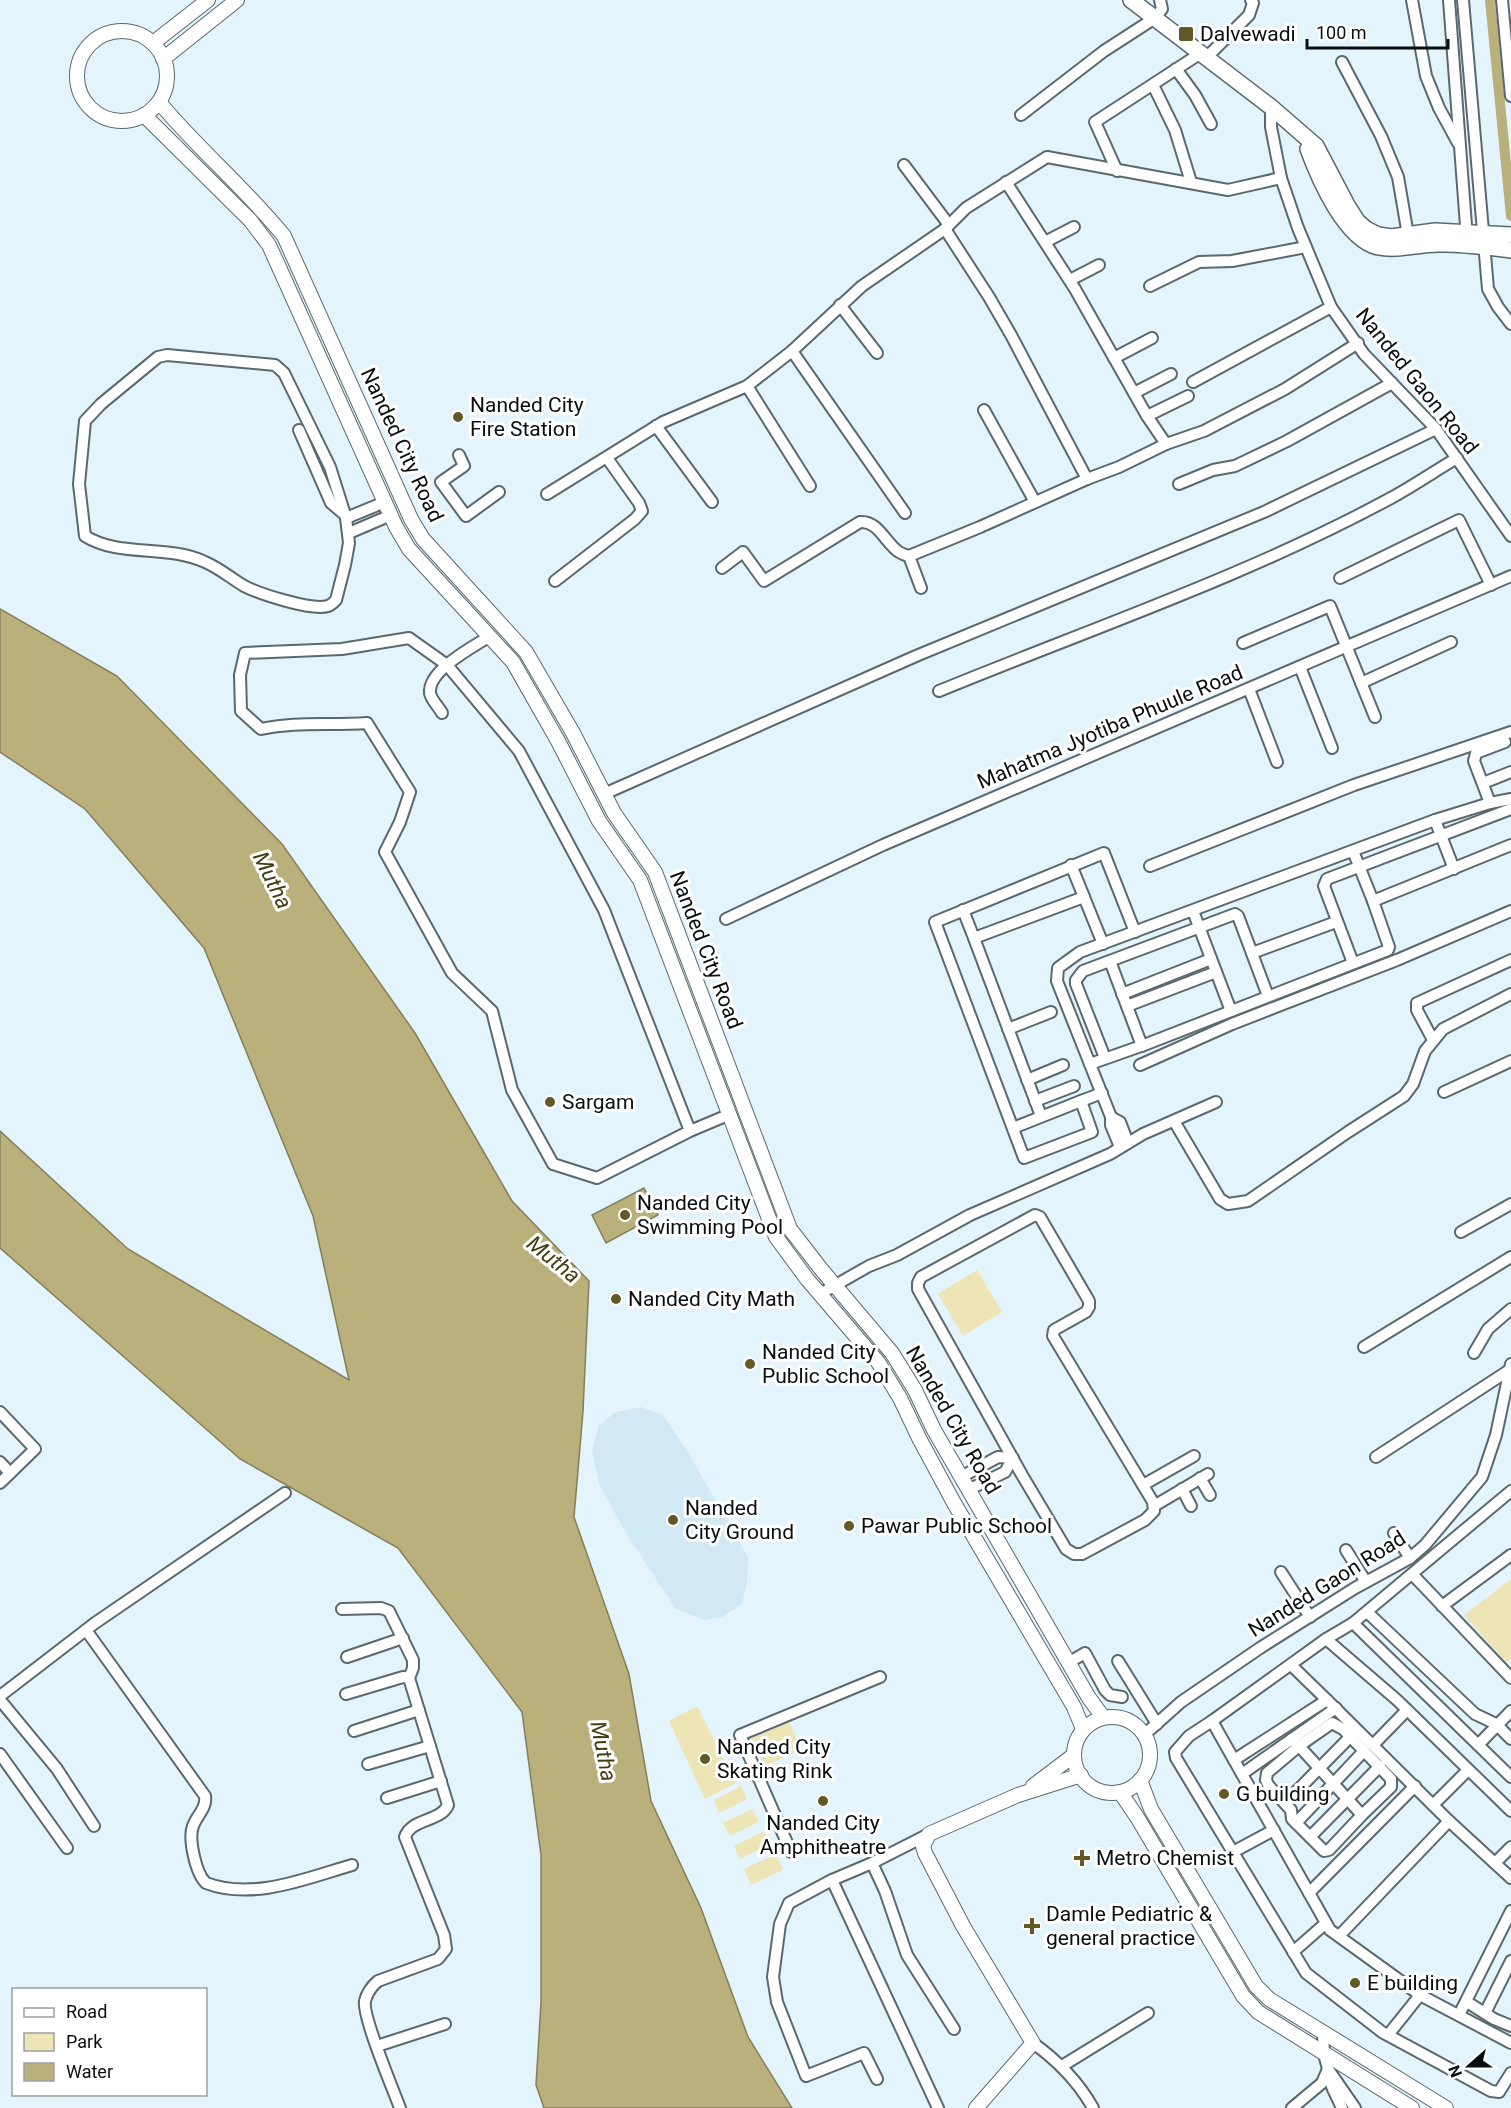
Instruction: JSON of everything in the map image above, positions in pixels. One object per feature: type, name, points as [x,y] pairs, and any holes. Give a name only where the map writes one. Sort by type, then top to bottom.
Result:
[{"type":"main road","points":[[1131,0],[1271,107],[1305,137],[1316,168],[1330,196],[1351,230],[1365,242],[1395,249],[1409,242],[1436,237],[1483,240],[1511,235]]},
{"type":"main road","points":[[1483,240],[1511,250]]},
{"type":"street","points":[[153,43],[208,0]]},
{"type":"street","points":[[163,59],[237,0]]},
{"type":"street","points":[[1021,115],[1104,51],[1155,18],[1162,9],[1160,0]]},
{"type":"street","points":[[1117,171],[1095,122],[1176,69],[1203,55],[1249,15],[1253,3],[1251,0]]},
{"type":"street","points":[[1412,0],[1426,76],[1439,108],[1461,148]]},
{"type":"street","points":[[1449,0],[1467,239]]},
{"type":"street","points":[[1463,0],[1488,289],[1511,324]]},
{"type":"street","points":[[1502,0],[1511,96]]},
{"type":"street","points":[[117,31],[130,32],[153,43],[163,59],[167,78],[165,90],[159,102],[144,115],[127,121],[102,116],[92,109],[83,99],[77,74],[85,50],[105,34],[117,31]]},
{"type":"street","points":[[1342,62],[1381,136],[1398,177],[1409,242]]},
{"type":"street","points":[[1176,69],[1211,124]]},
{"type":"street","points":[[1153,85],[1175,130],[1191,183]]},
{"type":"street","name":"Nanded City Road","points":[[159,102],[262,209],[284,236],[411,519],[423,539],[526,652],[573,733],[614,813],[655,872],[790,1228],[834,1285],[892,1353],[1068,1663],[1103,1717]]},
{"type":"street","name":"Nanded Gaon Road","points":[[1271,107],[1271,127],[1281,178],[1306,247],[1331,306],[1364,354],[1436,429],[1511,536]]},
{"type":"street","name":"Nanded City Road","points":[[144,115],[250,220],[269,245],[388,508],[409,549],[513,662],[529,688],[599,822],[640,880],[776,1237],[820,1294],[878,1362],[900,1398],[954,1503],[1074,1707],[1083,1729]]},
{"type":"street","points":[[547,494],[656,426],[747,386],[792,351],[862,286],[947,227],[966,208],[1047,158],[1228,190],[1281,178]]},
{"type":"street","points":[[904,165],[947,227],[1005,325],[1087,479]]},
{"type":"street","points":[[1006,183],[1070,280],[1147,416],[1166,444]]},
{"type":"street","points":[[1045,243],[1074,227]]},
{"type":"street","points":[[1150,286],[1199,262],[1232,261],[1306,247]]},
{"type":"street","points":[[1070,280],[1099,265]]},
{"type":"street","points":[[840,305],[877,353]]},
{"type":"street","points":[[1193,382],[1331,306]]},
{"type":"street","points":[[1114,358],[1152,338]]},
{"type":"street","points":[[722,568],[743,552],[764,581],[864,521],[874,526],[898,552],[909,556],[1119,467],[1166,444],[1204,431],[1285,389],[1358,343]]},
{"type":"street","points":[[792,351],[905,513]]},
{"type":"street","points":[[158,357],[275,365],[284,373],[330,467],[349,533],[347,554],[336,600],[328,606],[298,604],[265,596],[203,560],[177,553],[106,546],[95,542],[85,536],[82,523],[79,484],[85,421],[100,404],[158,357]]},
{"type":"street","points":[[1134,393],[1171,374]]},
{"type":"street","points":[[1179,484],[1213,470],[1235,466],[1277,446],[1392,383]]},
{"type":"street","points":[[747,386],[810,486]]},
{"type":"street","points":[[1147,416],[1188,396]]},
{"type":"street","points":[[984,410],[1035,502]]},
{"type":"street","points":[[656,426],[712,502]]},
{"type":"street","points":[[604,794],[916,656],[1264,512],[1436,429]]},
{"type":"street","points":[[299,430],[331,503],[345,516]]},
{"type":"street","points":[[459,455],[464,466],[441,482],[466,516],[499,492]]},
{"type":"street","points":[[555,581],[635,519],[642,511],[639,503],[607,458]]},
{"type":"street","points":[[939,691],[1242,570],[1332,529],[1393,497],[1456,458]]},
{"type":"street","points":[[345,516],[388,508]]},
{"type":"street","points":[[349,533],[388,508]]},
{"type":"street","points":[[1340,578],[1459,520],[1491,585]]},
{"type":"street","points":[[909,556],[921,588]]},
{"type":"street","name":"Mahatma Jyotiba Phuule Road","points":[[726,919],[883,845],[1511,576]]},
{"type":"street","points":[[1243,643],[1330,606],[1375,717]]},
{"type":"street","points":[[442,713],[430,695],[435,677],[447,664],[490,636]]},
{"type":"street","points":[[690,1131],[604,910],[519,752],[447,664],[409,638],[342,649],[245,653],[240,675],[242,711],[261,729],[282,724],[367,723],[410,792],[400,822],[385,852],[452,973],[492,1011],[512,1089],[553,1164],[597,1178],[690,1131],[728,1115]]},
{"type":"street","points":[[1361,682],[1451,642]]},
{"type":"street","points":[[1300,667],[1332,748]]},
{"type":"street","points":[[1249,689],[1277,762]]},
{"type":"street","points":[[1150,866],[1354,785],[1511,732]]},
{"type":"street","points":[[1490,803],[1474,761],[1476,753],[1511,739]]},
{"type":"street","points":[[1483,783],[1511,772]]},
{"type":"street","points":[[1124,1145],[1111,1125],[1111,1117],[1102,1093],[1056,981],[1058,968],[1080,952],[1435,820],[1511,799]]},
{"type":"street","points":[[1353,963],[1336,922],[1324,886],[1325,881],[1511,809]]},
{"type":"street","points":[[1435,820],[1454,869]]},
{"type":"street","points":[[1373,901],[1511,845]]},
{"type":"street","points":[[626,860],[639,849]]},
{"type":"street","points":[[1090,1064],[1142,1046],[1389,948],[1353,851]]},
{"type":"street","points":[[1081,1101],[1092,1132],[1025,1158],[935,923],[1071,865],[1105,854],[1135,932]]},
{"type":"street","points":[[1071,865],[1103,944]]},
{"type":"street","points":[[974,938],[1084,897]]},
{"type":"street","points":[[963,910],[1041,1116]]},
{"type":"street","points":[[1193,911],[1231,1011]]},
{"type":"street","points":[[1140,1065],[1232,1024],[1397,960],[1511,911]]},
{"type":"street","points":[[1105,1058],[1076,980],[1083,971],[1235,914],[1268,996]]},
{"type":"street","points":[[1252,953],[1336,922]]},
{"type":"street","points":[[1122,994],[1211,959]]},
{"type":"street","points":[[1433,1040],[1417,1010],[1417,1003],[1511,960]]},
{"type":"street","points":[[1110,961],[1142,1046]]},
{"type":"street","points":[[1127,1006],[1216,972]]},
{"type":"street","points":[[1174,1121],[1220,1199],[1228,1204],[1248,1201],[1404,1096],[1413,1084],[1425,1051],[1443,1029],[1511,994]]},
{"type":"street","points":[[1008,1029],[1050,1012]]},
{"type":"street","points":[[1444,1092],[1511,1061]]},
{"type":"street","points":[[1027,1080],[1063,1065]]},
{"type":"street","points":[[1035,1101],[1074,1086]]},
{"type":"street","points":[[1013,1128],[1102,1093]]},
{"type":"street","points":[[820,1294],[869,1266],[897,1255],[970,1215],[1110,1154],[1124,1145],[1216,1102]]},
{"type":"street","points":[[1461,1232],[1511,1203]]},
{"type":"street","points":[[1035,1215],[1040,1217],[1089,1301],[1086,1312],[1054,1330],[1053,1336],[1143,1485],[1154,1506],[1154,1511],[1145,1520],[1082,1554],[1074,1554],[1066,1549],[1012,1458],[922,1297],[918,1283],[921,1277],[1035,1215]]},
{"type":"street","points":[[1364,1347],[1511,1257]]},
{"type":"street","points":[[1474,1353],[1488,1329],[1511,1309]]},
{"type":"street","points":[[1376,1457],[1511,1368]]},
{"type":"street","name":"Nanded Gaon Road","points":[[1144,1736],[1181,1702],[1310,1617],[1410,1558],[1425,1545],[1482,1477],[1496,1435],[1511,1368]]},
{"type":"street","points":[[0,1412],[35,1449],[0,1483]]},
{"type":"street","points":[[1143,1485],[1194,1456]]},
{"type":"street","points":[[961,1477],[998,1457],[1012,1458]]},
{"type":"street","points":[[968,1490],[1005,1472],[1012,1458]]},
{"type":"street","points":[[0,1462],[10,1473]]},
{"type":"street","points":[[1154,1506],[1204,1476],[1210,1495]]},
{"type":"street","points":[[1182,1489],[1191,1506]]},
{"type":"street","points":[[1511,1491],[1367,1612],[1357,1627],[1326,1639],[1189,1736],[1174,1752],[1306,1974],[1388,2035],[1491,2091],[1499,2092],[1511,2073]]},
{"type":"street","points":[[94,1826],[57,1769],[0,1698],[86,1630],[285,1493]]},
{"type":"street","points":[[1394,1533],[1410,1558]]},
{"type":"street","points":[[1346,1550],[1366,1582]]},
{"type":"street","points":[[1442,1606],[1511,1555]]},
{"type":"street","points":[[1281,1572],[1310,1617]]},
{"type":"street","points":[[1413,1575],[1511,1678]]},
{"type":"street","points":[[342,1609],[386,1609],[393,1618],[414,1665],[409,1678],[447,1798],[447,1809],[411,1828],[405,1838],[444,1935],[446,1949],[438,1959],[378,1982],[373,1986],[365,2002],[377,2046],[400,2108]]},
{"type":"street","points":[[1367,1612],[1474,1714],[1496,1724],[1511,1739]]},
{"type":"street","points":[[1357,1627],[1511,1777]]},
{"type":"street","points":[[86,1630],[205,1796],[204,1806],[191,1834],[199,1873],[206,1883],[240,1890],[254,1889],[286,1884],[352,1865]]},
{"type":"street","points":[[347,1657],[403,1638]]},
{"type":"street","points":[[1326,1639],[1407,1710],[1511,1811]]},
{"type":"street","points":[[1068,1663],[1085,1653],[1105,1690],[1110,1695],[1122,1697]]},
{"type":"street","points":[[1118,1661],[1157,1724]]},
{"type":"street","points":[[1291,1665],[1332,1704],[1369,1748],[1391,1779],[1391,1786],[1329,1850],[1324,1851],[1292,1819],[1291,1810],[1266,1780],[1267,1773],[1332,1704]]},
{"type":"street","points":[[791,1852],[740,1736],[880,1677]]},
{"type":"street","points":[[346,1694],[409,1678]]},
{"type":"street","points":[[1234,1760],[1332,1704]]},
{"type":"street","points":[[354,1731],[419,1710]]},
{"type":"street","points":[[1296,1823],[1407,1710]]},
{"type":"street","points":[[1478,1745],[1511,1711]]},
{"type":"street","points":[[1103,1717],[1127,1720],[1137,1726],[1149,1747],[1149,1759],[1140,1780],[1131,1788],[1108,1793],[1096,1790],[1086,1783],[1074,1763],[1077,1739],[1083,1729],[1103,1717]]},
{"type":"street","points":[[1212,1721],[1330,1930],[1420,1995],[1511,2043]]},
{"type":"street","points":[[1242,1774],[1332,1723],[1369,1748],[1415,1786],[1511,1878]]},
{"type":"street","points":[[1285,1803],[1350,1737]]},
{"type":"street","points":[[1295,1742],[1362,1815]]},
{"type":"street","points":[[368,1764],[430,1746]]},
{"type":"street","points":[[0,1754],[67,1848]]},
{"type":"street","points":[[1018,1795],[1074,1755]]},
{"type":"street","points":[[1310,1837],[1380,1766]]},
{"type":"street","points":[[1433,1804],[1468,1770]]},
{"type":"street","points":[[877,2079],[864,2053],[806,2076],[777,2002],[773,1977],[780,1924],[789,1903],[929,1834],[1018,1795],[1080,1775]]},
{"type":"street","points":[[387,1798],[441,1780]]},
{"type":"street","points":[[1140,1780],[1151,1809],[1256,1986],[1269,1999],[1446,2108]]},
{"type":"street","points":[[1309,1893],[1415,1786]]},
{"type":"street","points":[[1120,1792],[1243,1996],[1258,2012],[1412,2108]]},
{"type":"street","points":[[1339,1936],[1449,1821]]},
{"type":"street","points":[[1233,1852],[1274,1830]]},
{"type":"street","points":[[929,1834],[923,1846],[925,1853],[963,1926],[1033,2043],[1062,2066],[1077,2082],[1093,2108]]},
{"type":"street","points":[[1495,1863],[1511,1847]]},
{"type":"street","points":[[872,1863],[885,1891],[907,1955],[954,2029]]},
{"type":"street","points":[[832,1880],[938,2108]]},
{"type":"street","points":[[1459,2014],[1511,1911]]},
{"type":"street","points":[[1293,1952],[1326,1923]]},
{"type":"street","points":[[1485,2013],[1511,1961]]},
{"type":"street","points":[[1388,2035],[1420,1995]]},
{"type":"street","points":[[1467,2002],[1511,2026]]},
{"type":"street","points":[[1062,2066],[1148,2013]]},
{"type":"street","points":[[377,2046],[445,2024]]},
{"type":"street","points":[[1323,2033],[1324,2054],[1333,2089],[1342,2108]]},
{"type":"street","points":[[976,2108],[1033,2043]]},
{"type":"street","points":[[1292,2108],[1322,2083],[1328,2069]]},
{"type":"street","points":[[1328,2069],[1355,2108]]},
{"type":"shaded area","name":"Nanded City Ground","points":[[641,1407],[663,1415],[689,1454],[748,1557],[747,1582],[742,1604],[722,1617],[705,1620],[676,1609],[626,1533],[599,1484],[592,1450],[599,1425],[616,1412]]},
{"type":"green space","points":[[977,1270],[1002,1312],[963,1336],[938,1294]]},
{"type":"green space","points":[[1511,1579],[1511,1659],[1506,1663],[1464,1615]]},
{"type":"green space","name":"Nanded City Skating Rink","points":[[697,1706],[736,1783],[705,1799],[669,1721]]},
{"type":"green space","points":[[789,1722],[802,1750],[764,1766],[751,1738]]},
{"type":"green space","points":[[741,1786],[747,1799],[719,1813],[714,1800]]},
{"type":"green space","points":[[752,1809],[759,1822],[730,1836],[723,1823]]},
{"type":"green space","points":[[764,1831],[770,1844],[740,1859],[734,1846]]},
{"type":"green space","points":[[776,1854],[783,1870],[751,1885],[744,1869]]},
{"type":"water","name":"Mutha","points":[[0,609],[117,676],[282,844],[415,1033],[512,1201],[589,1281],[583,1411],[574,1517],[629,1674],[651,1801],[701,1908],[748,2037],[792,2108],[544,2108],[536,2085],[541,2003],[541,1855],[522,1712],[398,1548],[240,1459],[0,1248],[0,1131],[128,1249],[349,1380],[313,1216],[204,948],[85,809],[0,752]]},
{"type":"water","name":"Nanded City Swimming Pool","points":[[644,1188],[658,1215],[606,1243],[592,1215]]},
{"type":"waterway","points":[[1490,0],[1511,216]]},
{"type":"place","name":"Dalvewadi","points":[[1186,34]]},
{"type":"place","name":"Nanded City Fire Station","points":[[458,417]]},
{"type":"place","name":"Sargam","points":[[550,1102]]},
{"type":"place","name":"Nanded City Swimming Pool","points":[[625,1215]]},
{"type":"place","name":"Nanded City Math","points":[[616,1299]]},
{"type":"place","name":"Nanded City Public School","points":[[750,1364]]},
{"type":"place","name":"Nanded City Ground","points":[[673,1520]]},
{"type":"place","name":"Pawar Public School","points":[[849,1526]]},
{"type":"place","name":"Nanded City Skating Rink","points":[[705,1759]]},
{"type":"place","name":"G building","points":[[1224,1794]]},
{"type":"place","name":"Nanded City Amphitheatre","points":[[823,1801]]},
{"type":"place","name":"Metro Chemist","points":[[1082,1858]]},
{"type":"place","name":"Damle Pediatric & general practice","points":[[1032,1926]]},
{"type":"place","name":"E building","points":[[1355,1983]]}]
